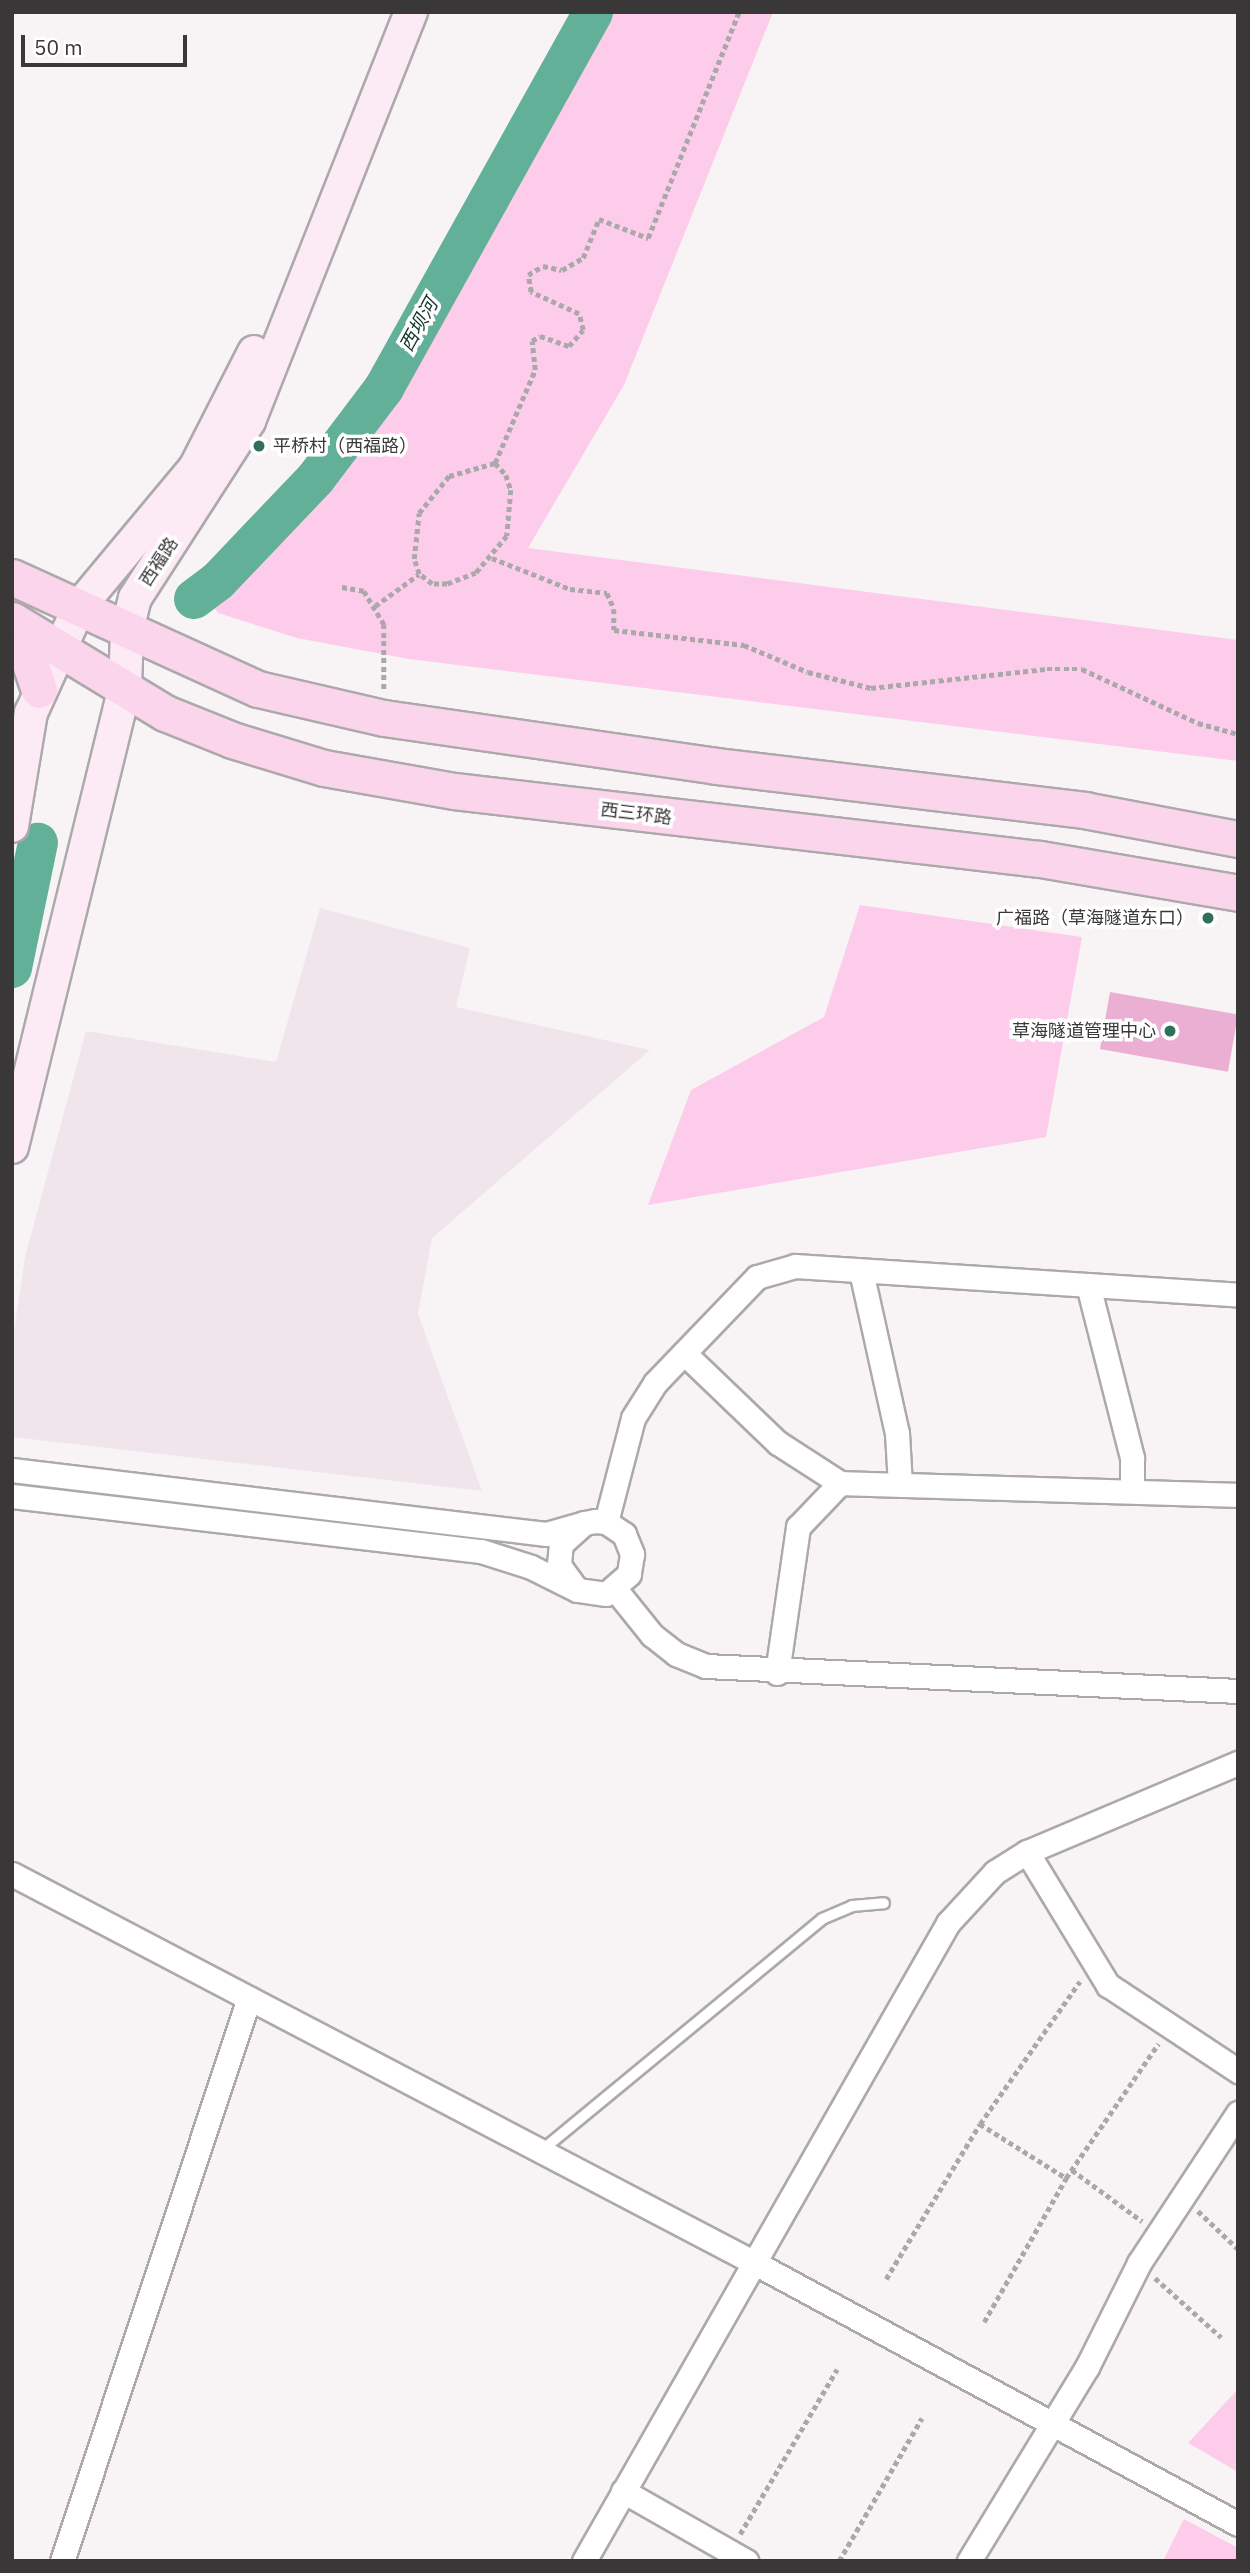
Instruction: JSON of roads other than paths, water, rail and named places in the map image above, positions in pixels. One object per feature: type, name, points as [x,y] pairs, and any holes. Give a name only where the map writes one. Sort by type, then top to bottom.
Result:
[{"type":"main road","name":"西福路","points":[[14,810],[38,690],[79,607],[195,468],[221,425],[247,369],[388,12]]},
{"type":"main road","name":"西福路","points":[[12,1147],[125,688],[127,630],[135,598],[249,421],[411,12]]},
{"type":"main road","points":[[12,577],[258,689],[384,718],[689,763],[1084,810],[1238,839]]},
{"type":"main road","name":"西三环路","points":[[12,620],[165,713],[232,740],[324,768],[468,793],[1041,859],[1238,893]]},
{"type":"main road","points":[[12,631],[25,649],[38,690]]},
{"type":"street","points":[[577,1590],[563,1575],[559,1555],[567,1535],[595,1523],[634,1418],[655,1383],[757,1277],[795,1266],[1238,1295]]},
{"type":"street","points":[[861,1270],[897,1433],[900,1485]]},
{"type":"street","points":[[1088,1285],[1132,1458],[1132,1492]]},
{"type":"street","points":[[684,1353],[778,1443],[840,1483],[1238,1494]]},
{"type":"street","points":[[12,1470],[546,1534],[595,1523],[624,1534],[632,1554],[629,1574],[615,1589],[596,1595],[577,1590],[531,1567],[481,1551],[12,1496]]},
{"type":"street","points":[[777,1673],[798,1527],[840,1483]]},
{"type":"street","points":[[615,1589],[652,1635],[676,1654],[706,1666],[777,1673],[1238,1690]]},
{"type":"street","points":[[584,2561],[751,2261],[948,1923],[995,1872],[1027,1852],[1238,1762]]},
{"type":"street","points":[[1027,1852],[1092,1963],[1108,1985],[1238,2071]]},
{"type":"street","points":[[12,1874],[751,2261],[1238,2524]]},
{"type":"street","points":[[62,2561],[249,1997]]},
{"type":"street","points":[[969,2561],[1051,2422],[1087,2367],[1139,2263],[1238,2113]]},
{"type":"street","points":[[623,2491],[738,2556]]},
{"type":"lane","points":[[541,2151],[822,1919],[852,1906],[884,1903]]},
{"type":"waterway","name":"西坝河","points":[[194,599],[218,581],[316,478],[384,388],[593,12]]},
{"type":"waterway","name":"西坝河","points":[[12,968],[38,843]]},
{"type":"place","name":"平桥村（西福路）","points":[[259,446]]},
{"type":"place","name":"广福路（草海隧道东口）","points":[[1208,918]]},
{"type":"place","name":"草海隧道管理中心","points":[[1170,1031]]}]
